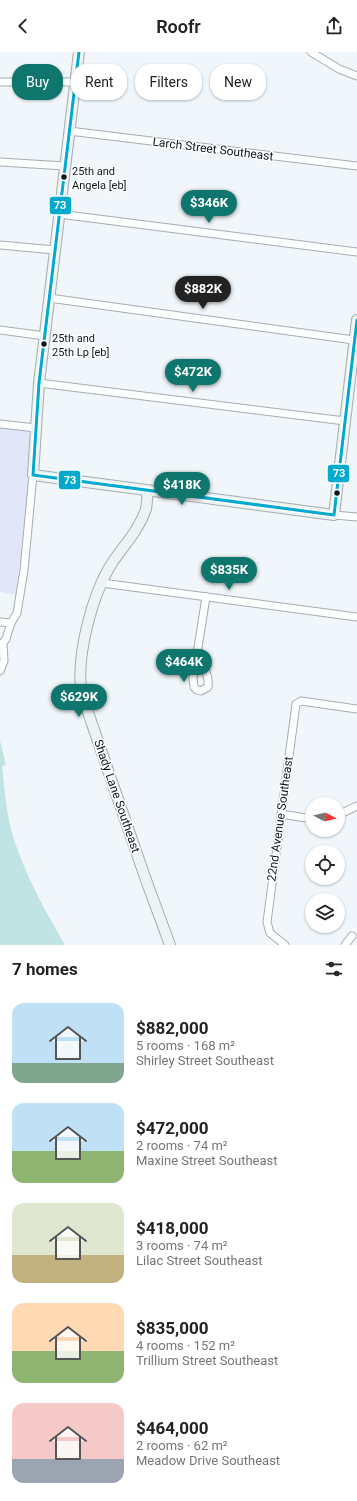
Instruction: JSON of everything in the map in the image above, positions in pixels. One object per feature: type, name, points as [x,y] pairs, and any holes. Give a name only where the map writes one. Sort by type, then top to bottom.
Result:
[{"type":"street","points":[[77,64],[79,52]]},
{"type":"street","points":[[311,52],[338,69],[357,76]]},
{"type":"street","points":[[0,82],[71,82]]},
{"type":"street","points":[[0,671],[4,665],[2,645],[17,613],[24,570],[33,475],[39,383],[73,100]]},
{"type":"street","name":"Larch Street Southeast","points":[[69,131],[357,166]]},
{"type":"street","points":[[0,162],[65,166]]},
{"type":"street","points":[[59,214],[357,252]]},
{"type":"street","points":[[0,245],[55,250]]},
{"type":"street","points":[[49,298],[354,340]]},
{"type":"street","points":[[334,515],[357,320]]},
{"type":"street","points":[[0,330],[45,336]]},
{"type":"street","points":[[39,383],[345,421]]},
{"type":"street","points":[[0,424],[36,428]]},
{"type":"street","points":[[33,475],[357,517]]},
{"type":"street","name":"Shady Lane Southeast","points":[[148,491],[146,509],[136,530],[112,564],[102,583],[93,606],[84,644],[80,668],[80,682],[146,880],[170,945]]},
{"type":"street","points":[[102,583],[357,617]]},
{"type":"street","points":[[198,651],[201,663],[207,675],[208,683],[208,687],[201,691],[194,687],[193,679],[206,597]]},
{"type":"street","points":[[0,622],[11,623]]},
{"type":"street","name":"22nd Avenue Southeast","points":[[285,945],[270,933],[267,922],[296,704],[301,701],[357,708]]},
{"type":"street","points":[[345,812],[357,806]]},
{"type":"street","points":[[281,814],[305,818]]},
{"type":"street","points":[[345,945],[352,936]]},
{"type":"shaded area","points":[[0,428],[35,432],[16,595],[0,592]]},
{"type":"shaded area","points":[[0,741],[6,765],[2,766],[7,808],[14,838],[22,861],[33,885],[65,945],[0,945]]},
{"type":"transit line","name":"73","points":[[79,52],[39,383],[33,475],[334,515],[357,320]]},
{"type":"place","name":"25th and Angela [eb]","points":[[64,177]]},
{"type":"place","name":"25th and 25th Lp [eb]","points":[[44,344]]}]
